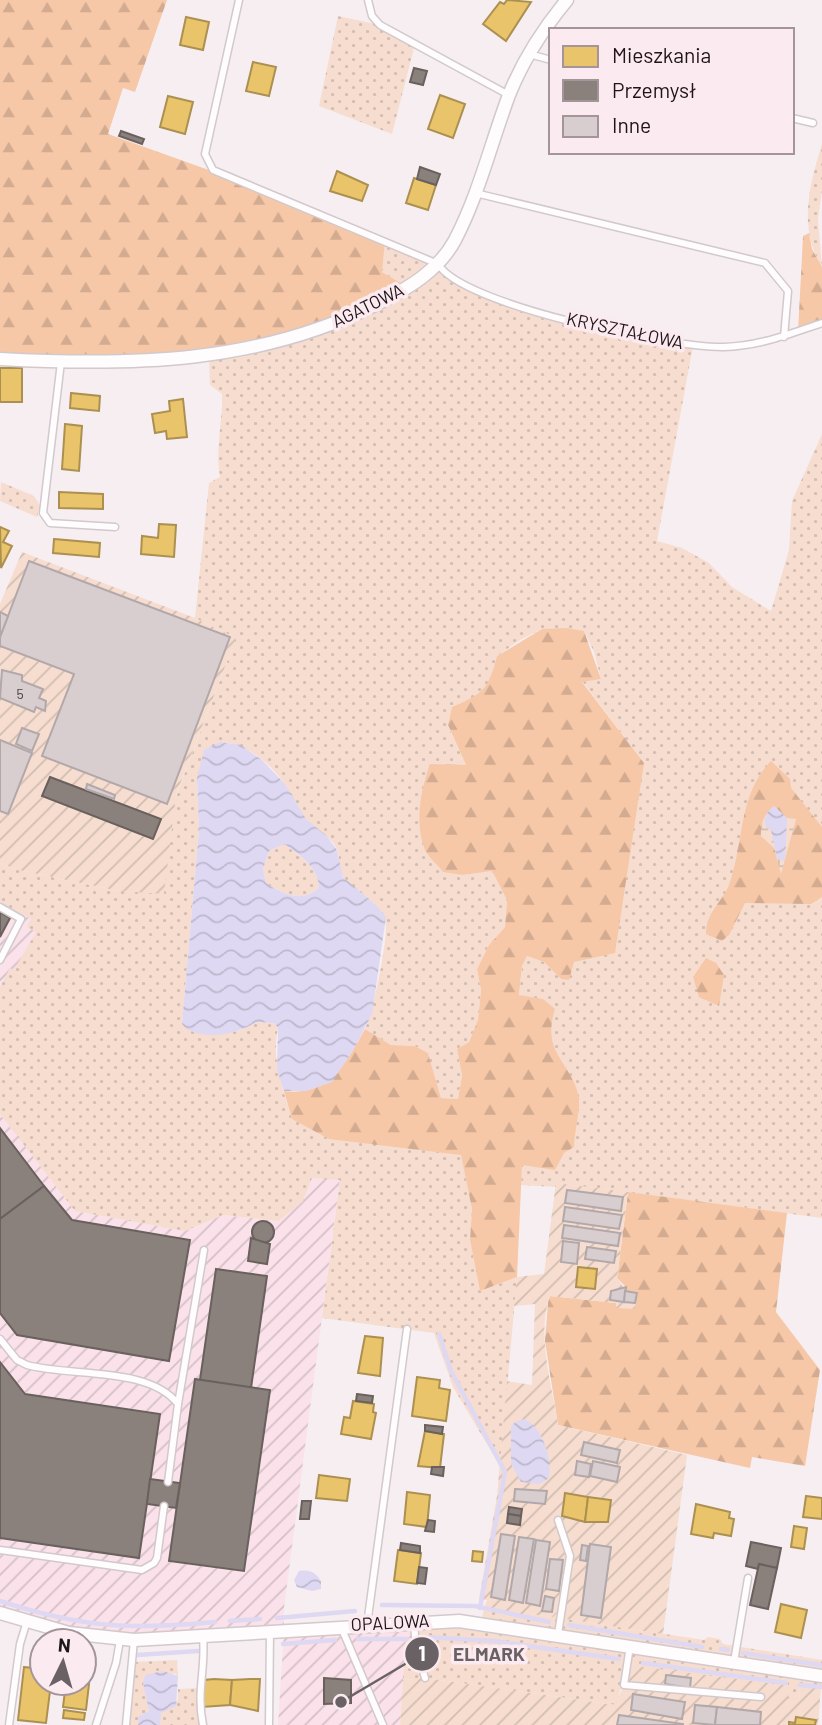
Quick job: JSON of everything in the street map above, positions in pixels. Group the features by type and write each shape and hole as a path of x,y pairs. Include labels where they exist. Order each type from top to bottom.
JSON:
{"street":[{"name":"AGATOWA","path":"0,359 61,362 168,361 218,355 291,338 359,313 407,288 438,264 456,238 475,193 509,95 529,54 567,0"},
{"name":"OPALOWA","path":"0,1613 69,1633 120,1640 414,1621 459,1621 822,1676"}],"lane":[{"name":"KRYSZTAŁOWA","path":"239,0 205,154 212,170 438,264 447,276 472,289 538,311 645,338 723,347 784,337 822,323"},
{"path":"368,0 372,16 380,25 509,95"},
{"path":"529,54 549,59"},
{"path":"794,118 813,123"},
{"path":"475,193 765,263 788,291 784,337"},
{"path":"61,362 43,513 50,523 115,527"},
{"path":"0,907 21,919 0,960"},
{"path":"168,1482 204,1250"},
{"path":"367,1625 407,1329"},
{"path":"0,1339 10,1352 27,1365 145,1381 169,1392 178,1404"},
{"path":"0,1550 142,1570 158,1558 164,1506"},
{"path":"558,1520 570,1556 558,1634"},
{"path":"734,1662 748,1578"},
{"path":"414,1621 416,1648 425,1678"},
{"path":"9,1725 20,1644 27,1622"},
{"path":"341,1626 383,1725"},
{"path":"269,1725 270,1631"},
{"path":"203,1636 205,1661 198,1699 203,1725"},
{"path":"96,1725 116,1663 120,1640"},
{"path":"126,1725 134,1640"},
{"path":"631,1646 624,1685 761,1697"}],"shaded area":[{"path":"0,902 31,919 36,932 14,971 10,969 0,987"},
{"path":"0,1114 75,1211 185,1231 223,1215 279,1221 303,1201 312,1178 340,1179 284,1608 284,1629 414,1621 415,1638 406,1639 400,1725 278,1725 284,1631 134,1640 98,1633 98,1627 69,1627 0,1613"}],"green space":[{"path":"0,0 167,0 135,92 123,88 108,134 220,174 385,243 382,272 407,287 359,313 218,355 0,359"},
{"path":"338,16 380,25 415,44 392,134 319,106"},
{"path":"822,144 822,189 818,220 822,267 810,237 808,207"},
{"path":"809,233 812,249 822,267 822,323 798,332 803,236"},
{"path":"385,243 438,264 447,277 493,297 610,330 693,346 657,541 682,548 709,563 732,587 771,611 789,550 792,501 822,434 822,1218 556,1183 557,1187 521,1185 522,1164 564,1153 574,1147 574,1124 580,1101 551,1044 543,999 519,996 522,966 527,956 544,962 561,979 574,962 644,763 582,681 601,679 594,652 584,631 542,629 520,640 497,656 490,683 479,695 452,707 448,726 466,765 463,875 492,871 507,900 505,927 489,945 477,969 481,990 478,1021 469,1042 457,1049 462,1075 458,1099 441,1098 428,1053 415,1046 391,1045 365,1029 379,978 386,925 376,905 350,885 343,876 337,849 331,840 306,820 284,783 271,768 248,750 220,742 197,778 199,830 182,1024 229,1032 247,1028 256,1022 274,1023 278,1028 276,1052 279,1074 292,1119 406,1146 461,1154 472,1209 470,1240 480,1291 517,1277 500,1466 453,1387 434,1333 322,1318 340,1180 312,1178 303,1201 279,1221 223,1215 185,1231 75,1211 0,1114 0,987 10,968 14,970 36,932 27,927 31,919 0,902 0,862 14,869 119,891 173,804 236,638 195,618 209,483 220,477 218,456 222,394 210,385 209,356 406,287 382,272"},
{"path":"1,482 34,496 40,506 37,517 0,501"},
{"path":"22,552 195,618 236,638 176,795 164,894 119,891 14,869 0,862 0,604"},
{"path":"567,628 584,631 601,679 582,682 644,763 615,953 574,962 569,980 561,979 544,962 527,956 522,966 519,995 543,999 555,1009 552,1024 554,1047 575,1084 579,1097 574,1147 564,1153 555,1170 522,1165 517,1277 480,1291 470,1240 472,1209 461,1155 329,1139 292,1119 284,1091 313,1089 324,1083 343,1065 365,1029 391,1045 415,1046 428,1053 441,1098 458,1099 462,1075 457,1049 469,1042 478,1020 481,990 477,969 489,945 505,927 507,900 492,871 463,875 443,872 427,853 419,818 424,784 430,764 466,765 448,725 452,707 483,689 491,676 497,656 542,629"},
{"path":"771,761 790,779 791,788 822,827 822,897 811,904 745,903 729,935 722,941 706,934 708,920 729,885 747,804 760,774"},
{"path":"774,806 787,818 796,819 781,874 774,848 761,836 763,820"},
{"path":"284,844 307,862 315,874 319,887 313,892 293,895 266,883 263,869 269,851"},
{"path":"706,958 716,963 724,975 719,1006 699,997 693,977"},
{"path":"556,1183 628,1192 617,1278 626,1291 637,1293 635,1309 616,1308 616,1303 550,1296 544,1327 545,1343 558,1425 687,1455 663,1634 566,1619 566,1614 557,1613 553,1617 484,1608 487,1600 479,1599 497,1496 507,1381 532,1385 535,1304 514,1306 517,1277 544,1274"},
{"path":"628,1192 787,1213 776,1312 820,1370 805,1466 752,1457 750,1468 558,1425 545,1341 548,1302 550,1296 617,1303 616,1307 626,1287 617,1278"},
{"path":"484,1608 553,1617 557,1613 566,1614 566,1619 704,1640 708,1637 720,1639 723,1644 822,1660 822,1687 800,1685 799,1702 784,1712 790,1690 628,1665 616,1705 425,1678 403,1680 406,1639 414,1637 414,1621 481,1623"},
{"path":"177,1660 178,1676 174,1673 148,1706 149,1711 140,1716 138,1725 126,1725 132,1662"},
{"path":"628,1665 791,1686 785,1710 790,1702 799,1702 800,1685 821,1687 818,1725 400,1725 403,1680 425,1678 615,1705 624,1685"},
{"path":"199,1688 203,1725 159,1725 161,1713 178,1700 178,1689"}],"water":[{"path":"220,742 241,745 262,760 285,784 306,819 327,836 337,850 343,877 386,917 372,1014 332,1082 306,1091 284,1091 277,1070 278,1028 274,1023 256,1022 240,1030 219,1035 198,1033 182,1024 199,830 197,778 204,750","holes":["284,844 307,862 315,873 319,887 313,892 300,896 286,894 266,883 263,869 269,851"]},
{"path":"774,806 787,818 785,861 777,859 771,830 765,824 766,815"},
{"path":"524,1419 531,1423 545,1444 549,1478 539,1484 521,1482 511,1464 511,1427 515,1422"},
{"path":"299,1571 315,1574 321,1581 321,1589 312,1591 297,1587 294,1580"},
{"path":"163,1671 178,1676 176,1706 161,1713 160,1725 138,1725 139,1716 149,1711 143,1683 145,1675"}],"building: Mieszkania":[{"path":"507,0 531,2 506,41 483,24 500,2 504,4"},
{"path":"186,17 209,22 203,50 180,45"},
{"path":"253,62 276,67 269,96 246,91"},
{"path":"440,95 465,104 453,138 428,129"},
{"path":"168,96 193,102 185,134 160,127"},
{"path":"337,171 368,185 362,201 330,191"},
{"path":"414,178 436,185 428,210 406,203"},
{"path":"0,368 22,368 22,402 0,402"},
{"path":"71,393 100,396 99,411 70,408"},
{"path":"183,399 187,437 167,439 166,431 155,433 152,414 170,411 169,401"},
{"path":"65,424 82,426 79,471 62,469"},
{"path":"59,492 103,494 103,509 59,508"},
{"path":"159,524 176,525 174,557 141,554 142,536 158,538"},
{"path":"0,527 9,531 3,542 12,546 1,568"},
{"path":"54,539 100,543 99,557 53,553"},
{"path":"578,1267 597,1269 595,1289 576,1287"},
{"path":"365,1336 383,1338 380,1376 358,1373"},
{"path":"417,1377 440,1380 439,1388 450,1390 446,1421 412,1416"},
{"path":"353,1401 374,1404 373,1412 376,1413 371,1439 341,1434 344,1417 350,1418"},
{"path":"425,1431 444,1434 440,1468 418,1466"},
{"path":"319,1475 350,1479 347,1501 316,1498"},
{"path":"407,1492 430,1495 427,1527 404,1524"},
{"path":"565,1493 588,1497 585,1522 562,1516"},
{"path":"806,1496 822,1498 822,1519 803,1517"},
{"path":"588,1497 611,1500 608,1522 585,1522"},
{"path":"696,1504 730,1512 729,1518 734,1519 731,1536 714,1533 713,1538 691,1534"},
{"path":"794,1526 807,1528 804,1549 791,1547"},
{"path":"398,1550 421,1553 417,1584 394,1581"},
{"path":"473,1551 483,1552 482,1562 472,1561"},
{"path":"781,1604 807,1610 801,1638 775,1632"},
{"path":"24,1667 28,1667 28,1697 49,1697 46,1723 18,1720"},
{"path":"260,1679 258,1711 230,1705 232,1680"},
{"path":"204,1680 232,1680 230,1705 202,1707"},
{"path":"64,1697 88,1697 86,1710 63,1707"},
{"path":"64,1710 85,1713 84,1720 63,1718"},
{"path":"796,1717 816,1720 815,1725 789,1725 789,1722 795,1723"}],"building: Przemysł":[{"path":"414,68 427,71 423,85 410,82"},
{"path":"121,131 144,139 142,144 119,136"},
{"path":"420,167 440,174 436,185 417,179"},
{"path":"50,777 161,819 153,839 42,796"},
{"path":"0,912 10,918 0,937"},
{"path":"0,1128 44,1186 0,1219"},
{"path":"44,1186 72,1220 190,1240 169,1361 17,1335 0,1313 0,1219"},
{"path":"263,1221 271,1224 274,1232 271,1240 263,1243 255,1240 252,1232 255,1224"},
{"path":"251,1238 270,1244 267,1264 248,1261"},
{"path":"216,1269 267,1276 251,1388 200,1380"},
{"path":"0,1362 25,1394 160,1414 139,1558 0,1538"},
{"path":"195,1379 270,1390 244,1571 169,1561"},
{"path":"357,1394 373,1396 372,1403 356,1401"},
{"path":"425,1425 443,1427 442,1434 425,1431"},
{"path":"432,1467 444,1467 443,1476 431,1474"},
{"path":"150,1479 180,1483 176,1508 147,1504"},
{"path":"302,1501 311,1501 309,1519 300,1519"},
{"path":"509,1507 522,1509 521,1516 508,1514"},
{"path":"508,1514 521,1516 520,1525 507,1523"},
{"path":"428,1520 435,1521 434,1532 425,1531"},
{"path":"751,1542 781,1548 777,1568 759,1564 758,1569 746,1566"},
{"path":"401,1543 420,1546 420,1553 400,1550"},
{"path":"759,1564 777,1568 768,1609 750,1605"},
{"path":"419,1567 427,1568 425,1584 417,1583"},
{"path":"324,1678 351,1680 351,1703 324,1704"}],"building: Inne":[{"path":"29,561 230,637 167,804 42,756 74,674 0,646 0,637"},
{"path":"0,612 8,616 0,637"},
{"path":"2,670 22,675 22,681 43,689 39,698 46,701 45,711 36,707 34,712 0,698"},
{"path":"22,728 39,734 32,751 16,744"},
{"path":"0,740 32,753 8,814 0,811"},
{"path":"87,784 115,795 114,799 86,789"},
{"path":"567,1190 623,1197 621,1211 565,1203"},
{"path":"565,1207 622,1215 619,1229 563,1221"},
{"path":"564,1225 620,1233 618,1246 562,1238"},
{"path":"563,1241 579,1243 577,1264 561,1262"},
{"path":"587,1247 616,1251 614,1263 585,1259"},
{"path":"626,1287 624,1302 610,1300 611,1291"},
{"path":"625,1291 637,1293 635,1303 624,1302"},
{"path":"584,1442 620,1450 617,1463 581,1455"},
{"path":"577,1461 591,1464 589,1477 575,1475"},
{"path":"593,1461 620,1467 617,1482 590,1476"},
{"path":"515,1489 547,1491 545,1504 514,1501"},
{"path":"501,1534 515,1536 505,1600 491,1597"},
{"path":"519,1537 534,1539 523,1603 509,1600"},
{"path":"536,1540 550,1542 540,1606 526,1603"},
{"path":"590,1544 611,1547 601,1618 581,1615"},
{"path":"582,1545 588,1546 586,1561 580,1560"},
{"path":"550,1559 563,1560 559,1591 546,1589"},
{"path":"545,1596 554,1598 552,1612 542,1611"},
{"path":"666,1675 691,1678 690,1688 665,1684"},
{"path":"633,1694 685,1702 682,1719 631,1710"},
{"path":"695,1705 717,1707 715,1725 693,1723"},
{"path":"717,1707 761,1712 760,1725 715,1725"},
{"path":"619,1715 683,1724 683,1725 617,1725"}],"waterway":[{"path":"439,1334 451,1371 505,1472 480,1608"},
{"path":"0,1601 56,1617 106,1625 157,1626 215,1622"},
{"path":"382,1605 475,1606 549,1622"},
{"path":"277,1618 355,1611"},
{"path":"230,1621 260,1619"},
{"path":"569,1625 702,1647"},
{"path":"425,1637 494,1641 619,1659"},
{"path":"358,1639 406,1639"},
{"path":"283,1644 335,1640"},
{"path":"721,1649 728,1650"},
{"path":"137,1655 198,1651"},
{"path":"743,1653 821,1665"},
{"path":"643,1663 786,1683"},
{"path":"800,1685 822,1687"}],"place":[{"name":"ELMARK","path":"341,1702"}]}
